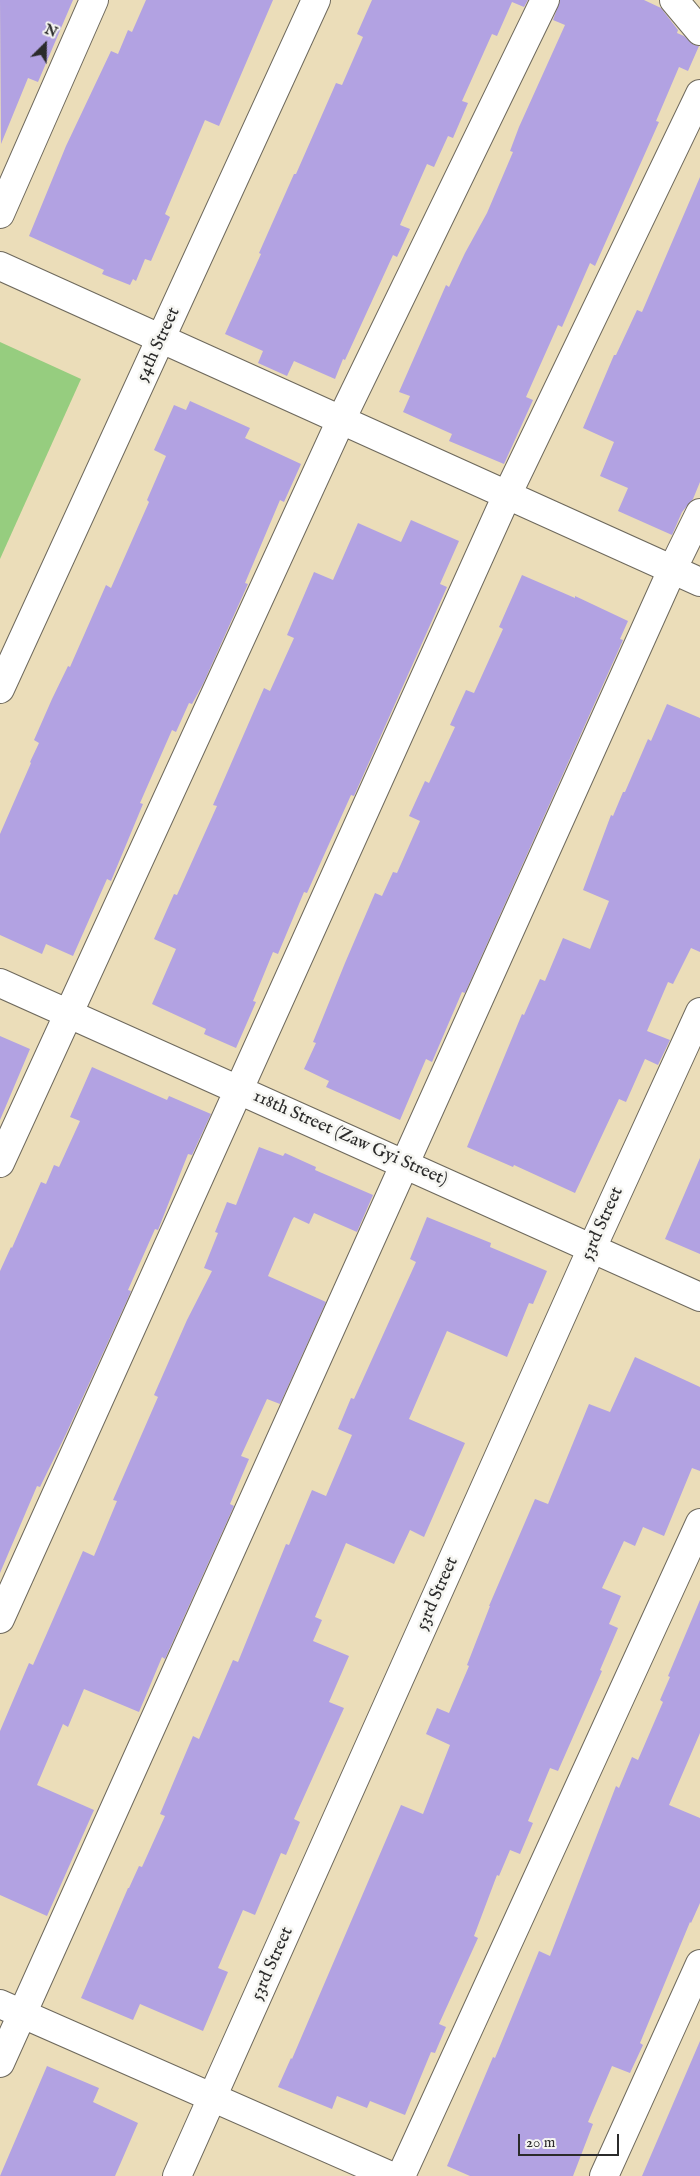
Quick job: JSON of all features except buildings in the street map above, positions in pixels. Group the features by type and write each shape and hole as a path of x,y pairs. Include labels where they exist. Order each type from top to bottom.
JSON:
{"street":[{"path":"0,214 94,0"},
{"name":"54th Street","path":"0,690 316,0"},
{"path":"0,1164 342,420 545,0"},
{"path":"674,0 700,31"},
{"path":"0,1619 507,495 700,94"},
{"path":"0,266 700,582"},
{"path":"0,2063 11,2009 405,1164 672,570 700,513"},
{"name":"118th Street (Zaw Gyi Street)","path":"0,983 700,1297"},
{"name":"53rd Street","path":"177,2176 592,1248 700,1012"},
{"path":"401,2176 700,1523"},
{"path":"604,2176 700,1964"},
{"path":"11,2009 390,2176"}],"green space":[{"path":"0,342 81,379 0,559"}]}
